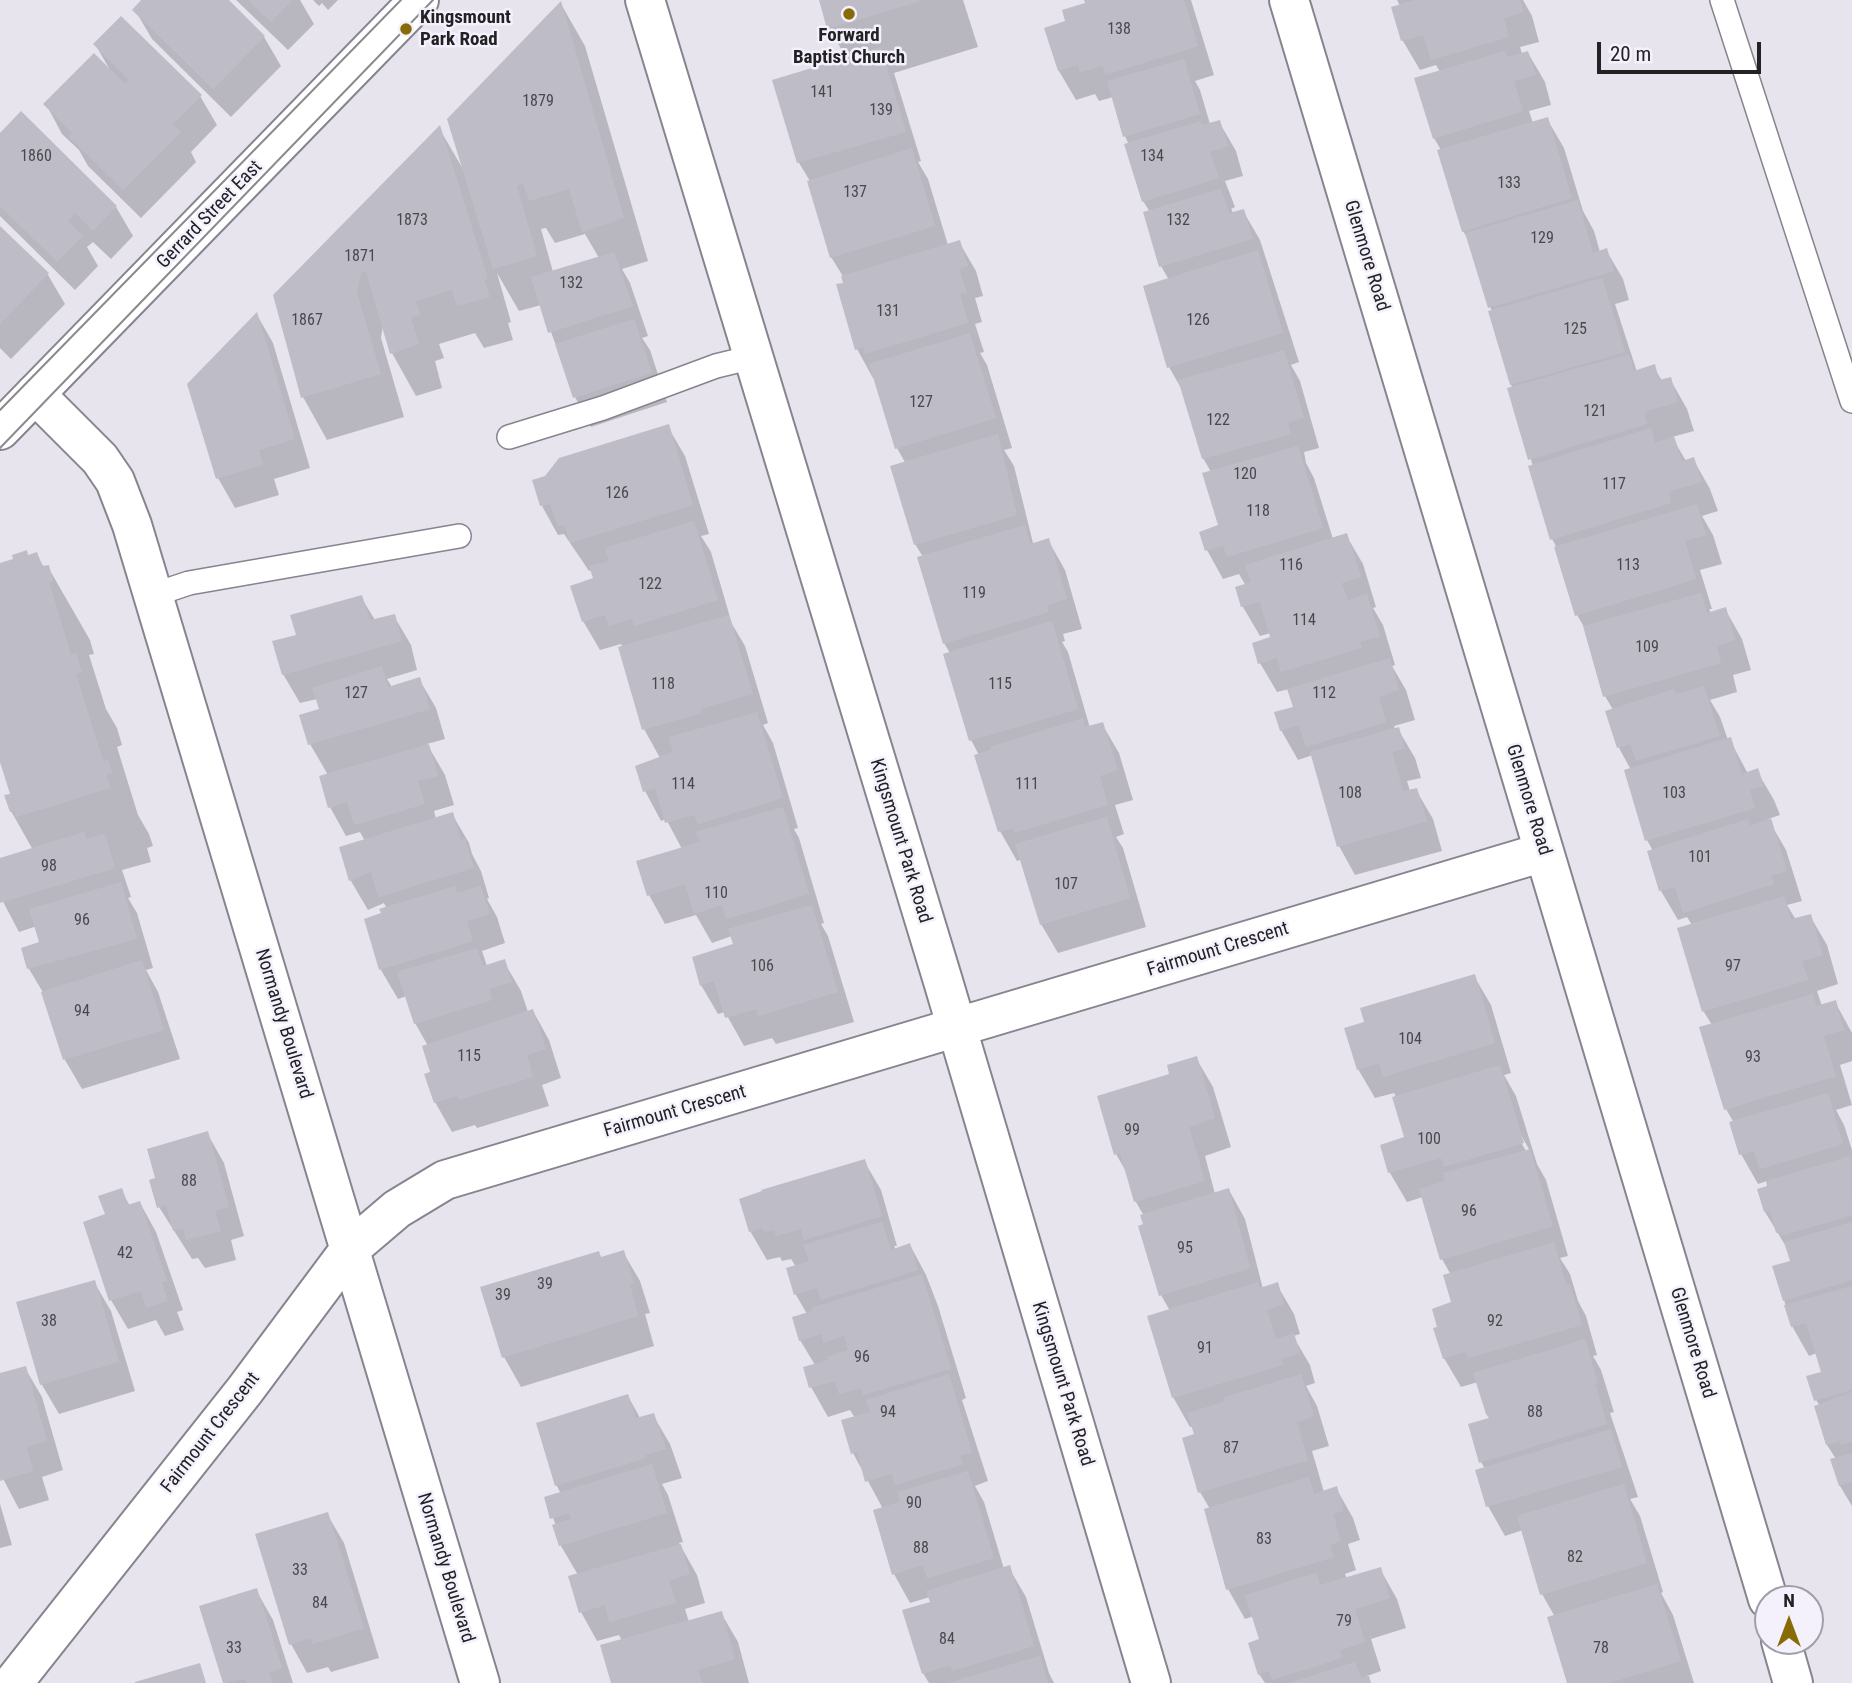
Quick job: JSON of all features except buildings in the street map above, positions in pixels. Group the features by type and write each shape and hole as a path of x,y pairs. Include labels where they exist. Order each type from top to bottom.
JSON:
{"street":[{"name":"Gerrard Street East","path":"0,430 419,0"},
{"name":"Kingsmount Park Road","path":"645,0 957,1029 1151,1683"},
{"name":"Glenmore Road","path":"1289,0 1764,1585"},
{"name":"Normandy Boulevard","path":"35,394 100,459 115,481 132,524 480,1683"},
{"name":"Fairmount Crescent","path":"13,1683 245,1390 350,1249 397,1209 446,1180 1544,852"},
{"path":"1785,1655 1793,1683"}],"lane":[{"path":"1722,0 1852,401"},
{"path":"509,437 603,408 716,366 753,357"},
{"path":"153,595 189,583 459,536"}],"tram line":[{"path":"0,410 401,0"},
{"path":"0,448 433,0"}],"place":[{"name":"Forward Baptist Church","path":"849,14"},
{"name":"Kingsmount Park Road","path":"406,29"}]}
